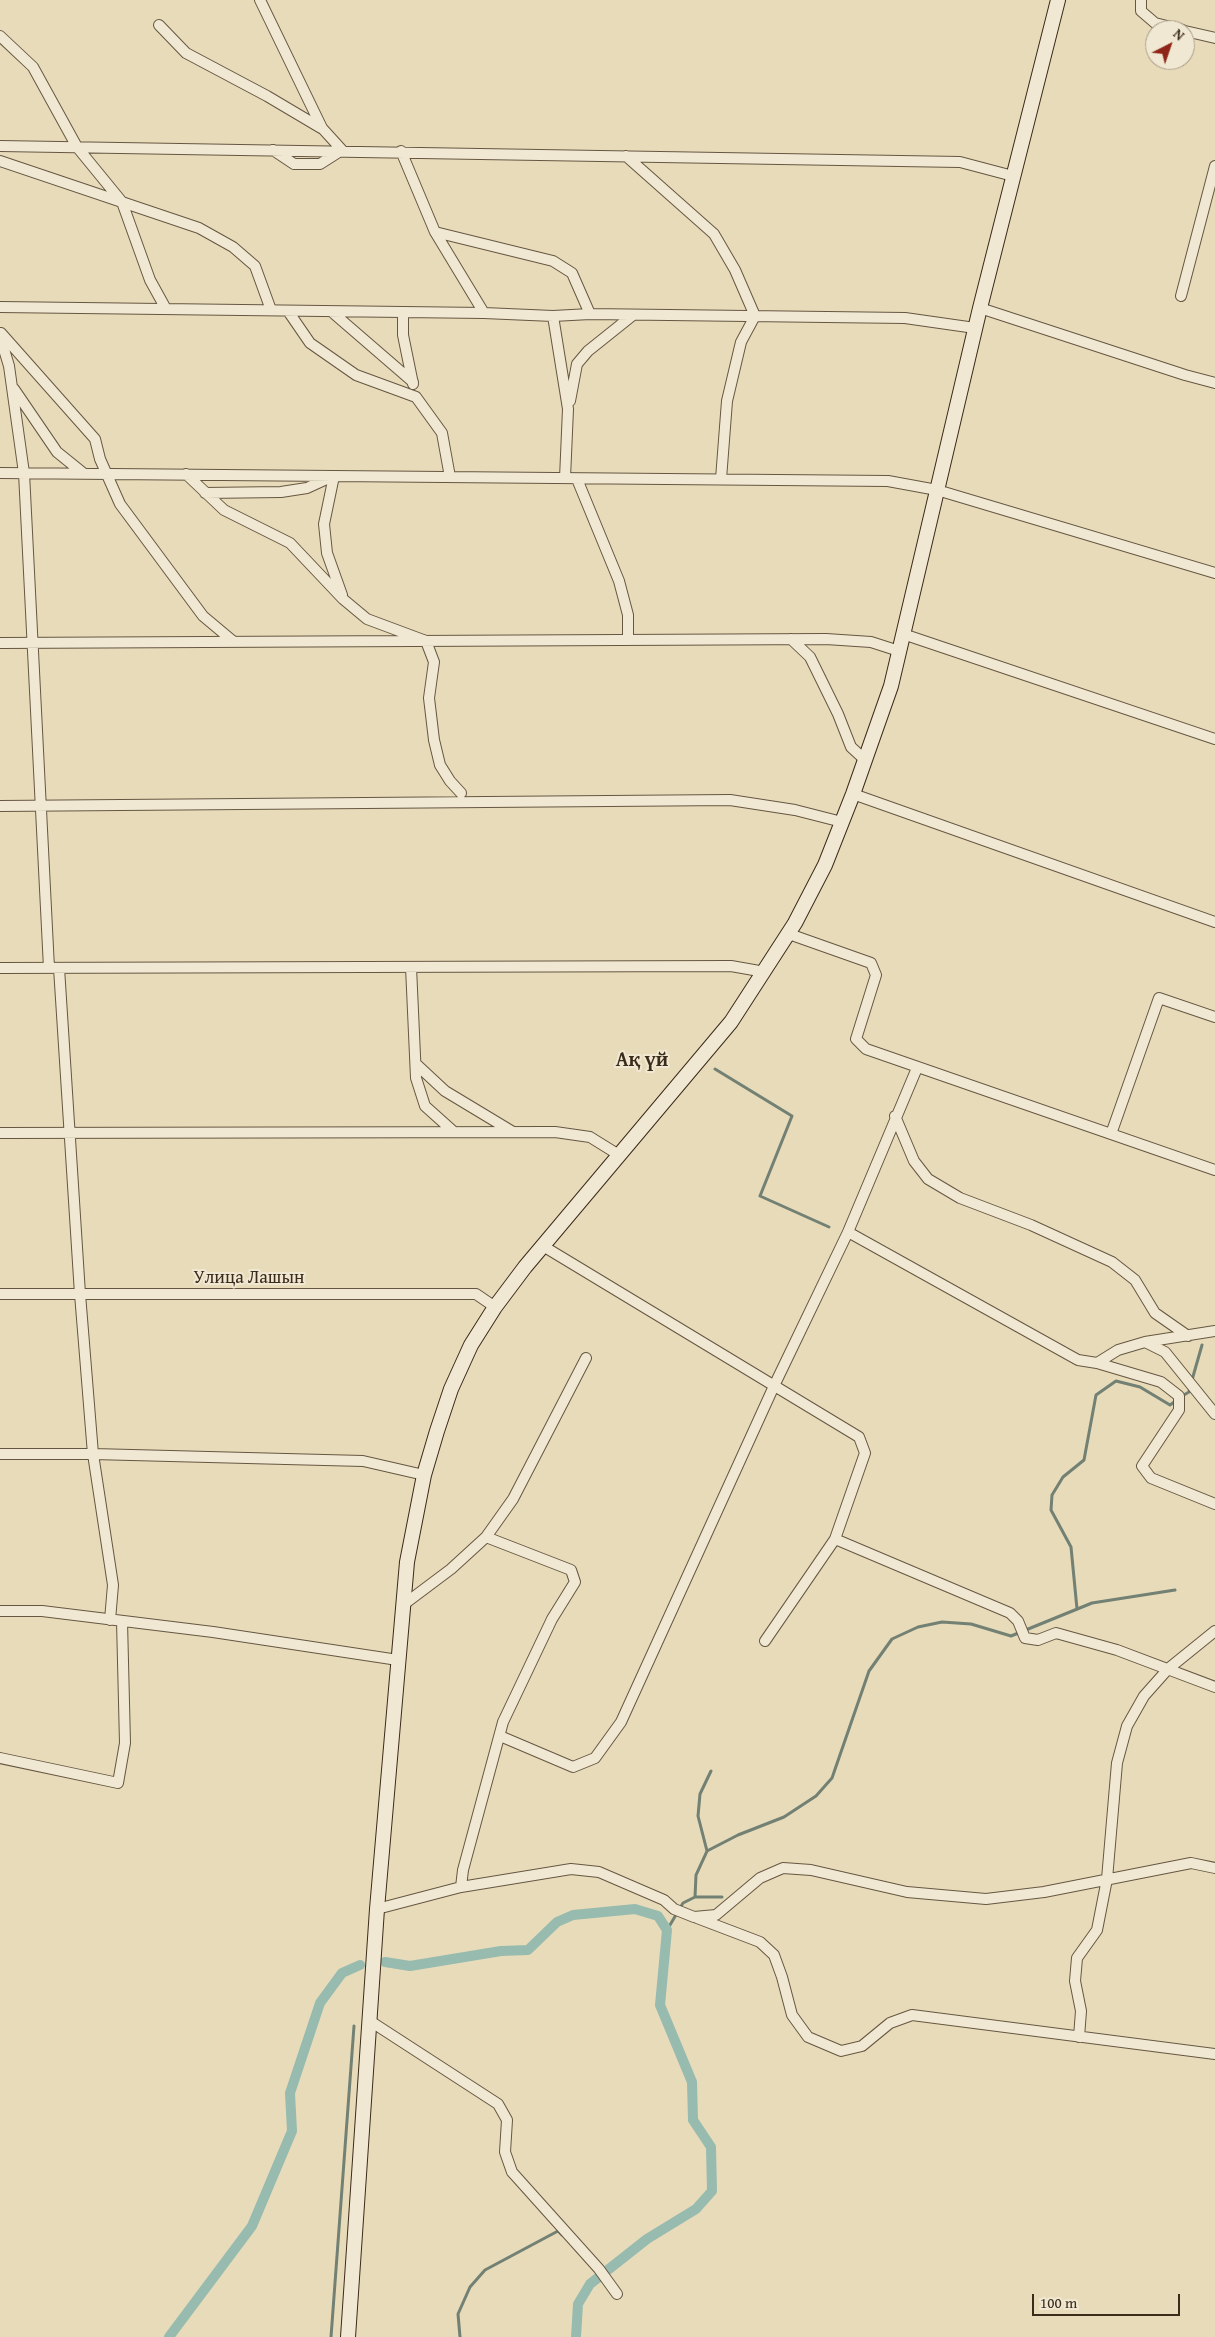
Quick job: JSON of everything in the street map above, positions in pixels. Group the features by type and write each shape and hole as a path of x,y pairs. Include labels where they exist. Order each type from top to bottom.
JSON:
{"main road":[{"path":"348,2337 377,1909 398,1660 407,1562 424,1476 451,1389 471,1345 495,1307 543,1246 731,1022 789,934 825,865 853,794 891,686 975,328 1058,0"}],"street":[{"path":"260,0 322,128 342,150"},
{"path":"1141,0 1141,11 1152,20"},
{"path":"159,25 186,53 322,128"},
{"path":"1195,33 1215,38"},
{"path":"0,36 32,67 77,147 122,202 150,280 166,309"},
{"path":"0,146 342,150 960,162 1013,176"},
{"path":"402,152 435,232 484,313"},
{"path":"626,156 714,234 735,270 755,316"},
{"path":"0,161 199,228 233,247 254,266 270,310"},
{"path":"1180,296 1215,166"},
{"path":"435,232 553,261 572,273 590,314"},
{"path":"0,307 484,313 553,316 590,314 905,318 975,328"},
{"path":"980,308 1215,383"},
{"path":"288,311 310,343 356,375 416,397"},
{"path":"332,312 413,382"},
{"path":"403,312 403,336 416,397 442,433 450,477"},
{"path":"565,478 568,409 577,364 588,351 633,315"},
{"path":"553,316 568,409"},
{"path":"721,479 727,402 741,342 755,316"},
{"path":"0,332 95,439 100,459 120,504 203,616 234,642"},
{"path":"0,336 9,366 24,473 41,806 69,1133 93,1454 113,1585 110,1620"},
{"path":"12,386 57,452 83,474"},
{"path":"0,473 565,478 577,480 888,481 937,490 1215,573"},
{"path":"186,474 224,510 290,543 343,599 367,619 426,641 434,662 429,698 436,748 440,765 450,781 461,793"},
{"path":"205,493 281,492 307,488 334,476"},
{"path":"334,476 324,524 327,554 343,599"},
{"path":"577,480 619,581 628,615 628,640"},
{"path":"367,619 378,641"},
{"path":"903,634 1215,739"},
{"path":"0,642 791,639 871,642 899,651"},
{"path":"791,639 810,657 838,714 851,748 864,759"},
{"path":"853,794 1215,922"},
{"path":"0,806 730,800 795,810 842,822"},
{"path":"789,934 871,963 876,974 856,1039 866,1049 1215,1170"},
{"path":"0,968 731,966 765,972"},
{"path":"411,967 416,1078 425,1106 454,1132"},
{"path":"1111,1134 1159,998 1215,1016"},
{"path":"416,1064 445,1091 513,1132"},
{"path":"500,1736 573,1767 595,1758 622,1722 774,1386 848,1232 895,1116 917,1068"},
{"path":"895,1116 914,1161 928,1180 960,1198 1030,1225 1112,1262 1135,1280 1155,1313 1188,1336"},
{"path":"0,1133 556,1132 590,1136 619,1155"},
{"path":"848,1232 1078,1360 1097,1363 1161,1382 1179,1396 1179,1410 1142,1466 1151,1478 1215,1504"},
{"path":"543,1246 859,1437 865,1454 835,1539 765,1641"},
{"name":"Улица Лашын","path":"0,1294 476,1294 495,1307"},
{"path":"1097,1363 1118,1350 1145,1342 1215,1331"},
{"path":"1145,1342 1165,1352 1215,1414"},
{"path":"403,1605 451,1569 486,1537 513,1498 586,1358"},
{"path":"0,1454 93,1454 363,1461 424,1476"},
{"path":"461,1886 503,1722 552,1619 575,1582 572,1570 486,1537"},
{"path":"835,1539 1010,1613 1018,1621 1025,1638 1038,1640 1056,1633 1117,1650 1215,1687"},
{"path":"0,1611 42,1611 398,1660"},
{"path":"0,1758 118,1783 125,1743 122,1621"},
{"path":"1079,2037 1081,2011 1075,1981 1077,1958 1097,1930 1107,1879 1117,1763 1127,1726 1144,1696 1168,1669 1215,1631"},
{"path":"694,1917 716,1915 760,1878 783,1868 811,1870 907,1892 986,1899 1044,1892 1191,1863 1215,1868"},
{"path":"377,1909 461,1886 571,1869 599,1872 664,1900 674,1909 760,1942 774,1955 792,2016 808,2037 842,2051 862,2046 890,2024 912,2015 1215,2054"},
{"path":"370,2021 498,2104 507,2120 505,2152 512,2172 600,2269 617,2294"}],"waterway":[{"path":"715,1069 792,1116 760,1196 829,1227"},
{"path":"1192,1380 1202,1345"},
{"path":"1077,1609 1071,1547 1051,1510 1052,1495 1063,1477 1084,1460 1096,1395 1116,1381 1140,1387 1170,1405 1177,1400"},
{"path":"1182,1396 1189,1392 1190,1386"},
{"path":"695,1897 696,1875 707,1851 738,1835 784,1817 816,1796 832,1778 869,1671 892,1639 918,1627 942,1622 971,1624 1011,1636 1092,1603 1175,1590"},
{"path":"707,1851 698,1816 700,1794 711,1771"},
{"path":"667,1930 683,1903 695,1897 722,1897"},
{"path":"385,1962 410,1966 501,1951 528,1950 557,1922 573,1915 635,1909 658,1916 667,1930 660,2005 692,2082 693,2120 711,2147 712,2191 696,2209 647,2239 590,2284 578,2304 576,2337"},
{"path":"169,2337 252,2226 292,2131 290,2093 320,2003 342,1973 360,1965"},
{"path":"331,2337 354,2026"},
{"path":"460,2337 458,2314 470,2287 485,2270 558,2231 562,2235"}],"district":[{"name":"Ақ үй","path":"642,1061"}]}
